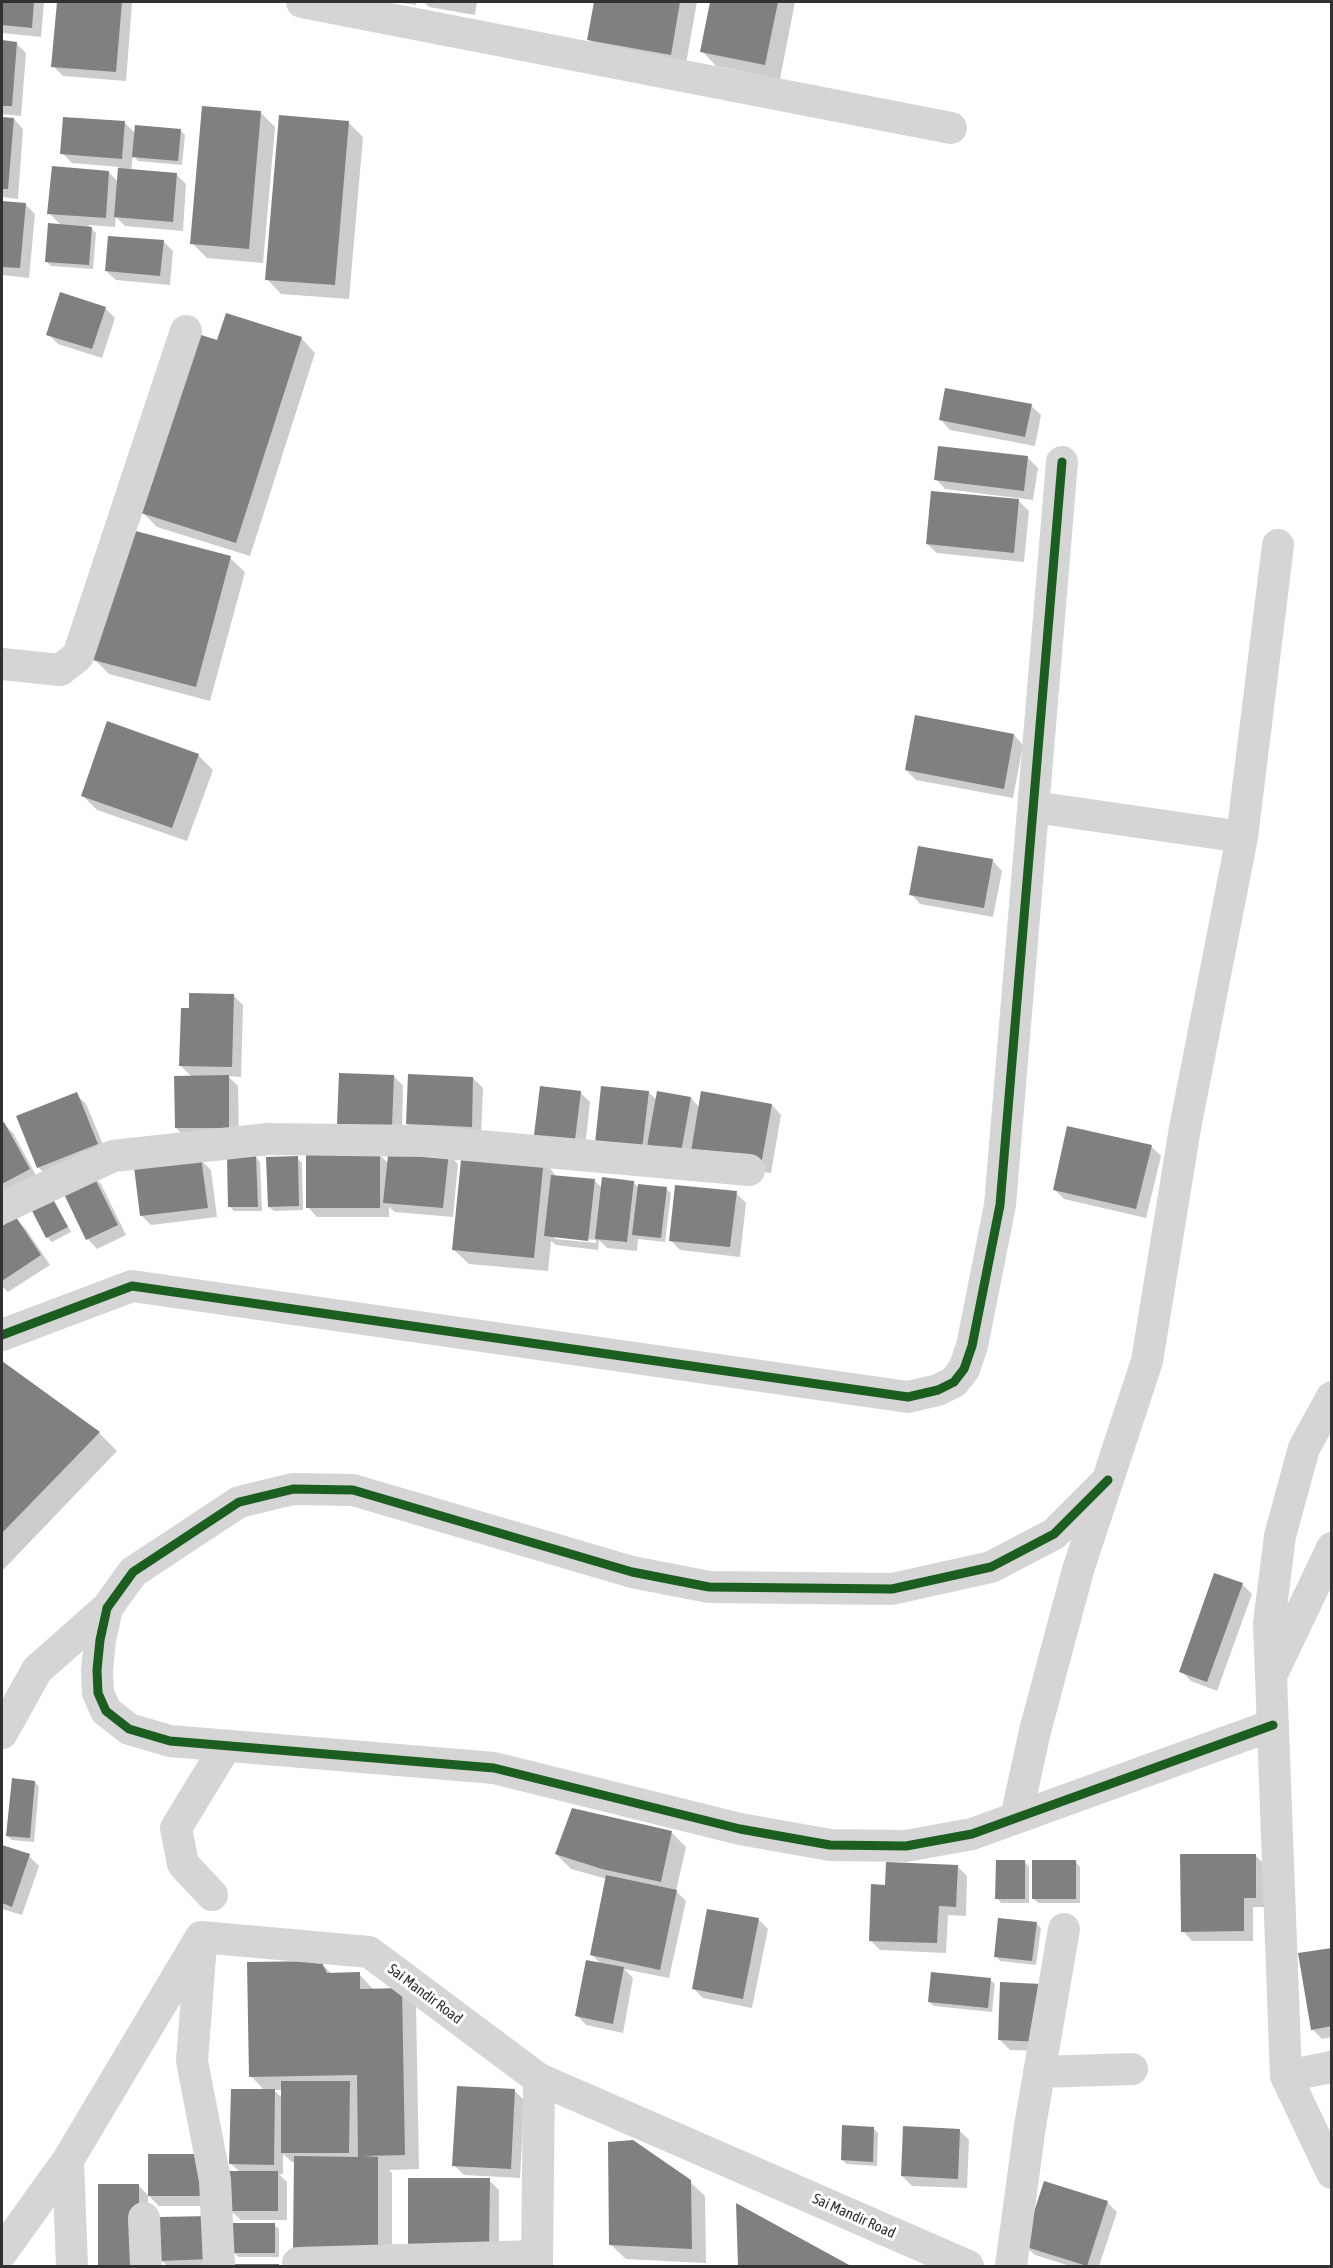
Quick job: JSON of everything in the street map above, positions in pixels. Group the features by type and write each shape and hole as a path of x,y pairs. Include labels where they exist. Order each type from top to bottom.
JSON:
{"street":[{"path":"302,2 951,128"},
{"path":"2,664 60,670 78,656 186,331"},
{"path":"2,1335 132,1286 908,1397 938,1390 954,1382 964,1369 972,1346 1000,1205 1062,462"},
{"path":"1016,1818 1035,1731 1078,1570 1147,1361 1185,1128 1242,837 1278,546"},
{"path":"1034,807 1242,837"},
{"path":"2,1208 113,1156 268,1139 423,1141 749,1170"},
{"path":"1332,1397 1304,1448 1280,1536 1269,1623 1286,2076 1332,2173"},
{"path":"2,1733 37,1670 107,1608 133,1572 239,1502 293,1489 353,1490 632,1572 709,1587 892,1589 991,1567 1054,1534 1108,1480"},
{"path":"1271,1676 1332,1548"},
{"path":"107,1608 100,1640 97,1670 98,1693 106,1711 129,1729 170,1741 494,1768 740,1829 830,1845 906,1846 972,1834 1273,1725"},
{"path":"212,1895 183,1864 176,1828 226,1746"},
{"path":"1011,2266 1030,2126 1064,1929"},
{"path":"2,2252 68,2160 201,1937"},
{"path":"201,1937 192,2061 215,2180 219,2266"},
{"name":"Sai Mandir Road","path":"201,1937 369,1952 539,2079 920,2256 968,2266"},
{"path":"1286,2076 1332,2067"},
{"path":"1039,2072 1132,2069"},
{"path":"298,2263 537,2261 539,2079"},
{"path":"68,2160 72,2266"},
{"path":"144,2218 146,2266"}],"building":[{"path":"2,2 34,2 32,28 2,25"},
{"path":"57,2 122,2 116,72 51,67"},
{"path":"594,2 680,2 671,55 587,40"},
{"path":"710,2 778,2 765,65 700,52"},
{"path":"2,40 17,42 12,106 2,106"},
{"path":"202,106 261,111 249,249 190,244"},
{"path":"279,115 349,121 335,285 265,280"},
{"path":"2,117 14,118 8,189 2,189"},
{"path":"63,117 125,121 122,159 60,154"},
{"path":"135,125 181,129 178,161 132,157"},
{"path":"52,166 109,171 106,218 47,214"},
{"path":"118,168 177,173 173,222 114,217"},
{"path":"2,201 26,203 20,268 2,267"},
{"path":"48,223 92,227 89,265 45,262"},
{"path":"108,236 164,240 160,276 105,271"},
{"path":"60,292 106,307 92,349 46,335"},
{"path":"226,313 302,337 236,543 141,513 198,334 217,340"},
{"path":"945,388 1032,404 1025,437 939,420"},
{"path":"938,446 1028,456 1024,491 934,480"},
{"path":"931,491 1019,499 1014,553 926,544"},
{"path":"128,529 231,556 196,687 93,660"},
{"path":"915,715 1014,734 1004,789 905,770"},
{"path":"107,721 199,754 172,828 81,796"},
{"path":"918,846 993,859 984,908 909,895"},
{"path":"189,993 234,994 232,1067 179,1066 181,1008 189,1008"},
{"path":"339,1073 394,1075 392,1126 337,1124"},
{"path":"408,1074 473,1077 472,1127 406,1124"},
{"path":"229,1075 229,1128 175,1128 174,1076"},
{"path":"540,1086 581,1091 574,1148 533,1143"},
{"path":"601,1086 649,1091 641,1158 594,1153"},
{"path":"657,1091 691,1097 680,1158 646,1152"},
{"path":"701,1091 772,1104 761,1165 691,1152"},
{"path":"77,1092 98,1144 37,1168 16,1116"},
{"path":"4,1122 30,1169 2,1184 2,1123"},
{"path":"1067,1126 1152,1145 1136,1209 1053,1190"},
{"path":"389,1146 449,1152 443,1208 383,1203"},
{"path":"462,1150 544,1158 534,1258 452,1250"},
{"path":"306,1153 380,1153 380,1208 306,1208"},
{"path":"227,1156 256,1156 258,1207 228,1207"},
{"path":"298,1156 299,1206 268,1207 266,1157"},
{"path":"201,1158 208,1208 140,1216 134,1167"},
{"path":"92,1173 118,1225 86,1240 61,1188"},
{"path":"551,1175 595,1179 588,1241 544,1236"},
{"path":"602,1177 634,1181 627,1242 595,1239"},
{"path":"638,1184 667,1187 661,1238 632,1235"},
{"path":"675,1185 737,1191 730,1247 669,1241"},
{"path":"50,1194 68,1227 46,1238 29,1205"},
{"path":"16,1217 41,1255 2,1281 2,1226"},
{"path":"2,1361 100,1432 2,1533"},
{"path":"1214,1573 1243,1583 1207,1682 1179,1672"},
{"path":"12,1778 35,1781 30,1838 6,1836"},
{"path":"572,1808 672,1831 661,1882 602,1869 555,1854"},
{"path":"2,1845 30,1854 12,1907 2,1903"},
{"path":"1180,1854 1256,1854 1256,1898 1244,1898 1244,1931 1181,1932"},
{"path":"996,1860 1025,1860 1025,1899 995,1899"},
{"path":"1032,1860 1076,1860 1076,1899 1032,1899"},
{"path":"886,1862 958,1865 956,1907 939,1906 937,1943 869,1941 871,1884 885,1885"},
{"path":"606,1875 677,1890 660,1970 590,1955"},
{"path":"707,1909 759,1918 743,1999 692,1989"},
{"path":"998,1918 1037,1922 1032,1961 994,1957"},
{"path":"1332,1948 1332,2026 1311,2030 1298,1953"},
{"path":"586,1960 624,1967 613,2024 575,2016"},
{"path":"321,1961 327,1973 360,1972 360,1989 402,1988 405,2155 364,2156 378,2157 378,2252 293,2251 294,2156 358,2157 357,2075 249,2077 247,1962"},
{"path":"931,1972 991,1978 988,2008 928,2002"},
{"path":"1000,1982 1042,1984 1041,2042 998,2040"},
{"path":"281,2081 350,2081 349,2153 281,2153"},
{"path":"457,2086 515,2089 511,2169 452,2166"},
{"path":"231,2089 275,2089 274,2165 229,2164"},
{"path":"842,2125 874,2127 873,2162 841,2160"},
{"path":"903,2126 960,2129 958,2179 901,2176"},
{"path":"633,2140 691,2180 692,2249 609,2245 608,2142"},
{"path":"148,2154 203,2154 203,2196 148,2196"},
{"path":"229,2171 278,2171 278,2211 229,2211"},
{"path":"408,2178 490,2178 489,2247 408,2246"},
{"path":"1044,2181 1108,2201 1087,2266 1023,2246"},
{"path":"98,2184 139,2184 139,2266 98,2266"},
{"path":"736,2203 851,2266 738,2266"},
{"path":"210,2216 212,2259 159,2261 159,2217"},
{"path":"233,2223 275,2223 275,2253 233,2253"},
{"path":"233,2264 279,2264 279,2266 233,2266"}],"cycle path":[{"path":"2,1335 132,1286 908,1397 938,1390 954,1382 964,1369 972,1346 1000,1205 1062,462"},
{"path":"1108,1480 1054,1534 991,1567 892,1589 709,1587 632,1572 353,1490 293,1489 239,1502 133,1572 107,1608 100,1640 97,1670 98,1693 106,1711 129,1729 170,1741 494,1768 740,1829 830,1845 906,1846 972,1834 1273,1725"}]}
